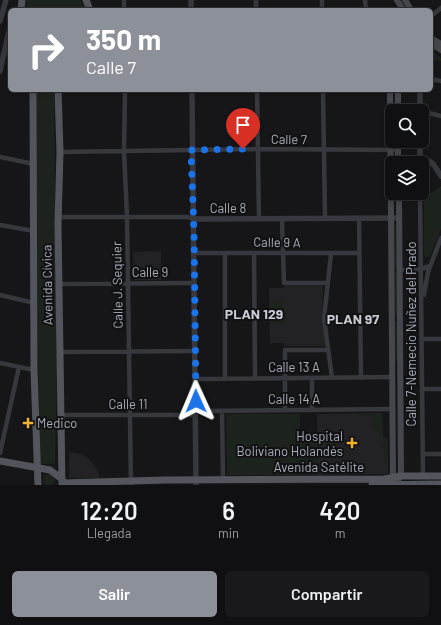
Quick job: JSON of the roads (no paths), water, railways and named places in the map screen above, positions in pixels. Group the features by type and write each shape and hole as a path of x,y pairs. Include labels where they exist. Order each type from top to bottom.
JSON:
{"main road":[{"name":"Avenida Cívica","path":"33,92 34,370 37,468 39,485"},
{"name":"Avenida Cívica","path":"58,92 60,152 58,217 62,482"},
{"path":"390,92 391,156"},
{"path":"398,92 398,104"},
{"path":"398,150 398,156"},
{"path":"391,200 392,378 395,481"},
{"path":"399,200 401,476"},
{"path":"392,318 400,318"},
{"path":"392,378 400,377"},
{"path":"393,409 400,409"},
{"path":"0,461 50,470 62,482"},
{"name":"Avenida Satélite","path":"395,481 401,476 441,476"},
{"path":"422,476 422,484"},
{"name":"Avenida Satélite","path":"62,482 379,483 395,481 422,484 441,484"},
{"name":"Avenida Satélite","path":"372,485 379,483"}],"street":[{"path":"0,21 2,5 6,0"},
{"path":"433,14 441,8"},
{"path":"0,72 8,36"},
{"name":"Calle J. Sequier","path":"125,92 124,151 127,217 131,483"},
{"path":"192,92 191,150 194,253 196,482"},
{"path":"257,92 260,219"},
{"path":"323,92 325,218"},
{"path":"420,92 421,104"},
{"path":"429,113 441,116"},
{"name":"Calle 7","path":"60,152 258,149 398,150"},
{"path":"0,157 34,164"},
{"path":"429,163 432,164 441,176"},
{"name":"Calle 7-Nemecio Nuñez del Prado","path":"420,200 422,476"},
{"name":"Calle 8","path":"58,217 188,217 193,219 399,218"},
{"path":"359,218 360,378"},
{"path":"282,219 284,282 327,283"},
{"path":"0,225 34,231"},
{"path":"421,315 425,285 430,266 441,238"},
{"name":"Calle 9 A","path":"194,253 359,253"},
{"path":"225,253 226,378"},
{"path":"254,253 255,378"},
{"path":"331,254 324,318 332,378"},
{"path":"400,270 421,269 430,266"},
{"name":"Calle 9","path":"59,284 194,283"},
{"path":"0,295 34,302"},
{"path":"422,339 441,339"},
{"path":"285,410 285,350 328,350"},
{"path":"61,352 195,351"},
{"path":"0,363 34,370"},
{"path":"0,453 18,367"},
{"path":"312,378 312,410"},
{"name":"Calle 13 A","path":"195,379 392,378"},
{"path":"422,389 441,389"},
{"name":"Calle 14 A","path":"196,413 222,411 393,409"},
{"path":"219,482 222,411"},
{"name":"Calle 11","path":"60,415 196,413"},
{"path":"422,454 441,454"}],"place":[{"name":"Medico","path":"28,423"},
{"name":"Hospital Boliviano Holandés","path":"352,443"}],"district":[{"name":"PLAN 129","path":"254,314"},
{"name":"PLAN 97","path":"353,319"}]}
